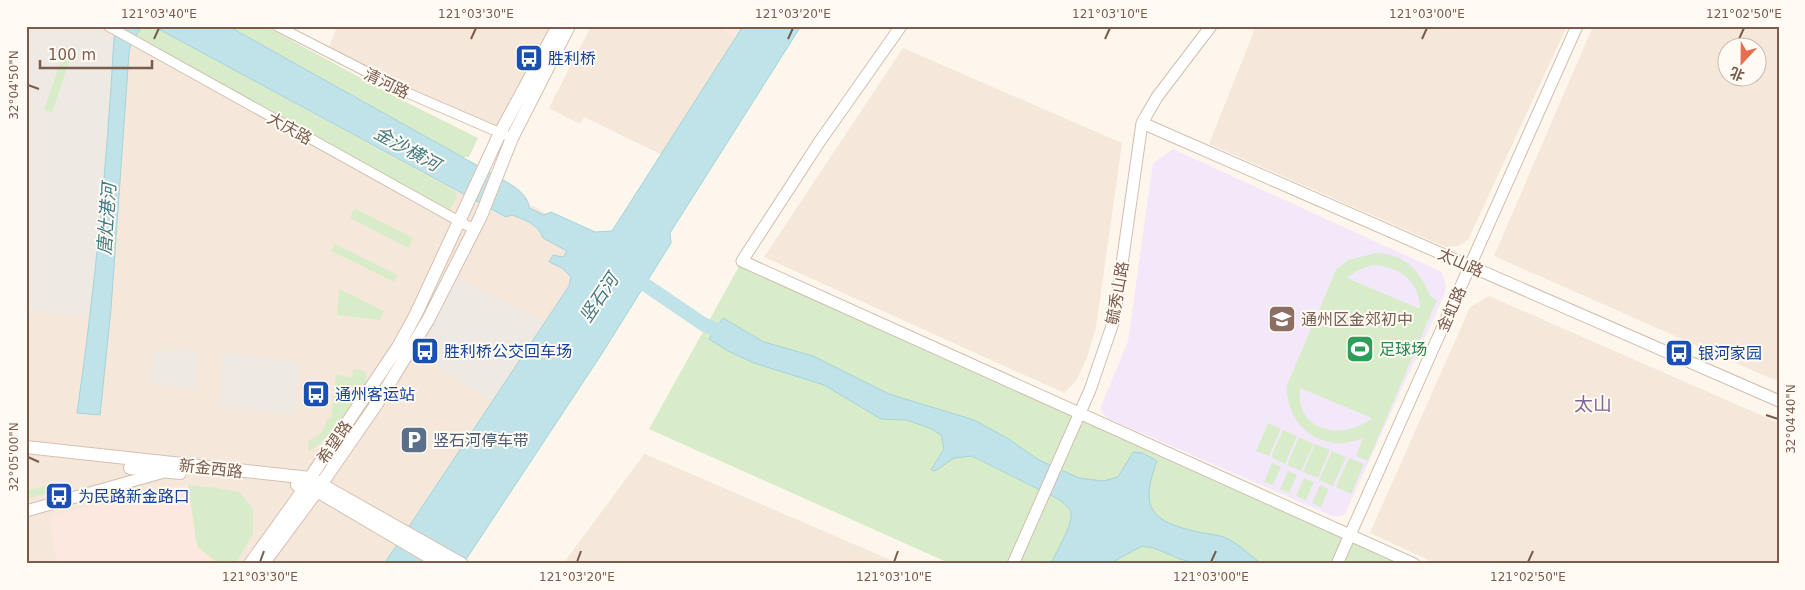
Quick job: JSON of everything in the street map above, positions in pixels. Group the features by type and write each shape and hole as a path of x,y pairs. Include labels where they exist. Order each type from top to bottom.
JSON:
{"main road":[{"path":"507,140 558,26"},
{"path":"507,140 569,26"},
{"name":"希望路","path":"263,564 314,485 398,347 460,222 492,150 507,140"},
{"name":"希望路","path":"250,564 314,485 408,353 428,320 481,216 507,140"},
{"name":"新金西路","path":"26,447 197,467 314,485 384,525"},
{"name":"新金西路","path":"26,455 164,472 314,485"},
{"path":"384,525 441,564"},
{"path":"384,525 462,564"}],"street":[{"name":"大庆路","path":"108,26 473,229"},
{"name":"清河路","path":"277,26 410,94 507,140"},
{"path":"901,26 820,141 742,261 1414,564"},
{"name":"毓秀山路","path":"1013,564 1080,414 1114,320 1142,123 1156,97 1211,26"},
{"name":"金虹路","path":"1337,564 1577,26"},
{"name":"太山路","path":"1142,123 1779,401"},
{"path":"26,510 164,472 197,467"}],"shaded area":[{"path":"26,26 203,26 619,253 414,564 26,564"},
{"path":"26,26 93,26 114,38 108,144 91,318 26,310"},
{"path":"337,26 551,26 496,126 403,88 329,48"},
{"path":"591,26 717,26 736,37 662,155 584,117 580,124 549,108"},
{"path":"717,26 743,26 736,37"},
{"path":"1256,26 1567,26 1468,240 1458,246 1445,247 1209,144"},
{"path":"1593,26 1779,26 1779,382 1494,256"},
{"path":"903,48 1122,143 1096,328 1086,360 1076,381 1064,393 764,257"},
{"name":"通州区金郊初中","path":"1173,149 1442,272 1446,286 1444,296 1345,514 1337,517 1330,515 1107,418 1100,409 1128,341 1153,163"},
{"path":"456,278 543,321 491,400 413,352"},
{"name":"银河家园","path":"1489,296 1779,423 1779,564 1437,564 1370,533 1470,307"},
{"path":"198,349 194,389 150,384 155,350"},
{"path":"223,353 300,362 295,415 219,405"},
{"path":"645,454 900,564 563,564"},
{"path":"188,485 197,546 219,564 58,564 49,518 153,489"}],"green space":[{"path":"118,26 153,26 455,191 457,198 449,211"},
{"path":"228,26 265,26 398,98 478,138 469,157 461,157"},
{"path":"66,46 74,48 52,112 44,110"},
{"path":"354,208 413,238 408,248 350,218"},
{"path":"335,244 398,275 394,282 331,251"},
{"path":"1376,253 1396,257 1411,266 1431,297 1437,300 1368,461 1356,456 1363,438 1334,443 1321,440 1310,434 1300,425 1288,400 1287,385 1336,270 1348,260","holes":["1372,265 1390,268 1406,276 1416,290 1420,309 1347,278 1358,270","1300,388 1372,418 1360,425 1347,429 1323,428 1313,423 1305,414 1300,403"]},
{"path":"742,261 1414,564 951,564 649,429"},
{"path":"339,289 384,311 380,320 337,315"},
{"path":"353,369 363,370 366,374 361,394 354,406 335,429 308,452 309,440 321,432 326,419 331,419 336,375 352,377"},
{"path":"1268,423 1281,429 1269,456 1256,451"},
{"path":"1283,430 1297,436 1285,464 1271,457"},
{"path":"1299,437 1314,444 1301,471 1287,465"},
{"path":"1315,444 1330,450 1318,478 1303,472"},
{"path":"1332,451 1346,457 1333,486 1319,480"},
{"path":"1349,458 1364,464 1351,494 1336,487"},
{"path":"1272,463 1281,467 1273,485 1264,482"},
{"path":"1288,471 1297,475 1289,493 1280,489"},
{"path":"1304,478 1314,482 1306,500 1296,496"},
{"path":"58,483 57,491 26,499 26,491"},
{"path":"188,485 239,492 253,508 253,534 235,564 219,564 197,546"},
{"path":"1320,485 1329,489 1321,507 1312,503"}],"water":[{"name":"唐灶港河","path":"119,26 142,26 131,43 129,53 111,309 100,415 77,413 100,226 114,38"},
{"path":"153,26 228,26 507,182 525,196 529,208 544,215 551,212 595,232 612,231 743,26 801,26 670,233 671,243 601,355 463,564 384,564 569,286 571,277 562,268 549,262 553,255 563,257 567,251 543,238 538,229 526,221 512,215 506,217"},
{"path":"723,318 764,342 813,356 889,394 974,420 1007,438 1039,460 1079,478 1103,481 1118,477 1133,452 1143,453 1157,461 1151,478 1149,492 1150,503 1154,512 1161,519 1185,529 1225,538 1237,544 1262,564 1198,564 1154,548 1142,546 1109,564 1051,564 1065,536 1071,515 1070,510 1061,501 972,456 954,458 935,471 931,470 944,449 941,435 932,429 907,420 881,419 824,385 754,363 728,351 709,339"}],"waterway":[{"path":"631,275 703,324 732,337"}],"place":[{"name":"胜利桥","path":"529,58"},
{"name":"通州区金郊初中","path":"1282,319"},
{"name":"足球场","path":"1360,349"},
{"name":"胜利桥公交回车场","path":"425,351"},
{"name":"银河家园","path":"1679,353"},
{"name":"通州客运站","path":"316,394"},
{"name":"竖石河停车带","path":"414,440"},
{"name":"为民路新金路口","path":"59,496"}],"district":[{"name":"太山","path":"1593,404"}],"water label":[{"name":"金沙横河","path":"407,149"},
{"name":"竖石河","path":"599,298"}]}
